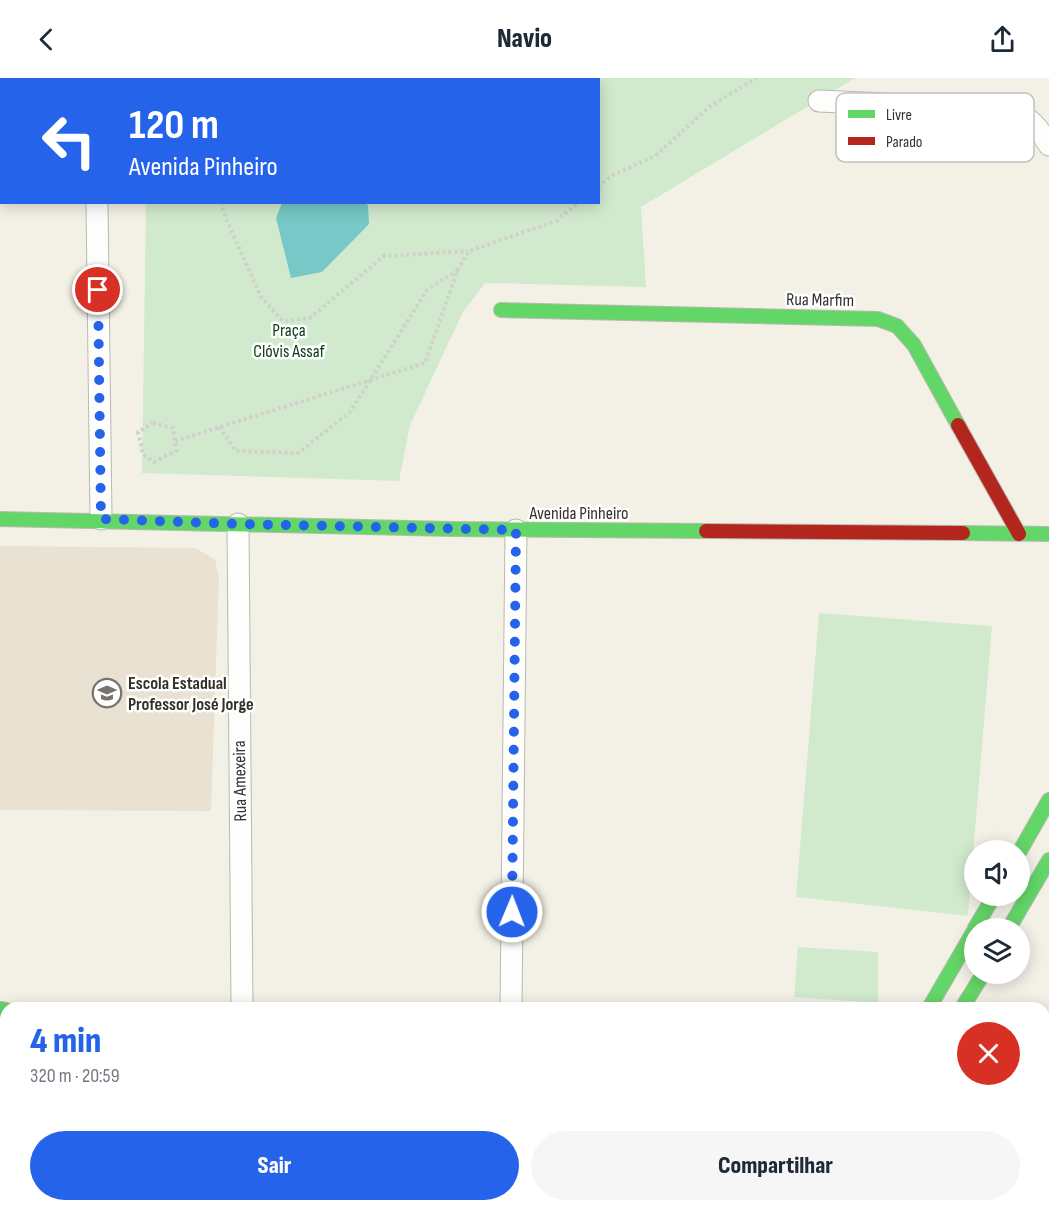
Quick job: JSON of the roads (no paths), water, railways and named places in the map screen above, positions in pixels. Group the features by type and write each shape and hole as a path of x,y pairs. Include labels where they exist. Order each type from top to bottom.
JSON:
{"street":[{"path":"819,101 836,102"},
{"path":"1034,124 1049,145"},
{"path":"97,204 101,519"},
{"name":"Rua Marfim","path":"501,310 829,320 878,319 897,326 914,345 1019,534"},
{"name":"Avenida Pinheiro","path":"0,519 101,519 516,530 1049,534"},
{"name":"Rua Amexeira","path":"238,524 241,1002"},
{"path":"512,1002 516,530"},
{"path":"1026,840 1049,800"},
{"path":"1015,918 1049,860"},
{"path":"932,1002 964,948"},
{"path":"968,1002 978,984"}],"water":[{"path":"282,204 366,204 368,205 369,224 322,272 291,278 276,218"}],"place":[{"name":"Escola Estadual Professor José Jorge","path":"107,693"}],"park label":[{"name":"Praça Clóvis Assaf","path":"289,340"}]}
